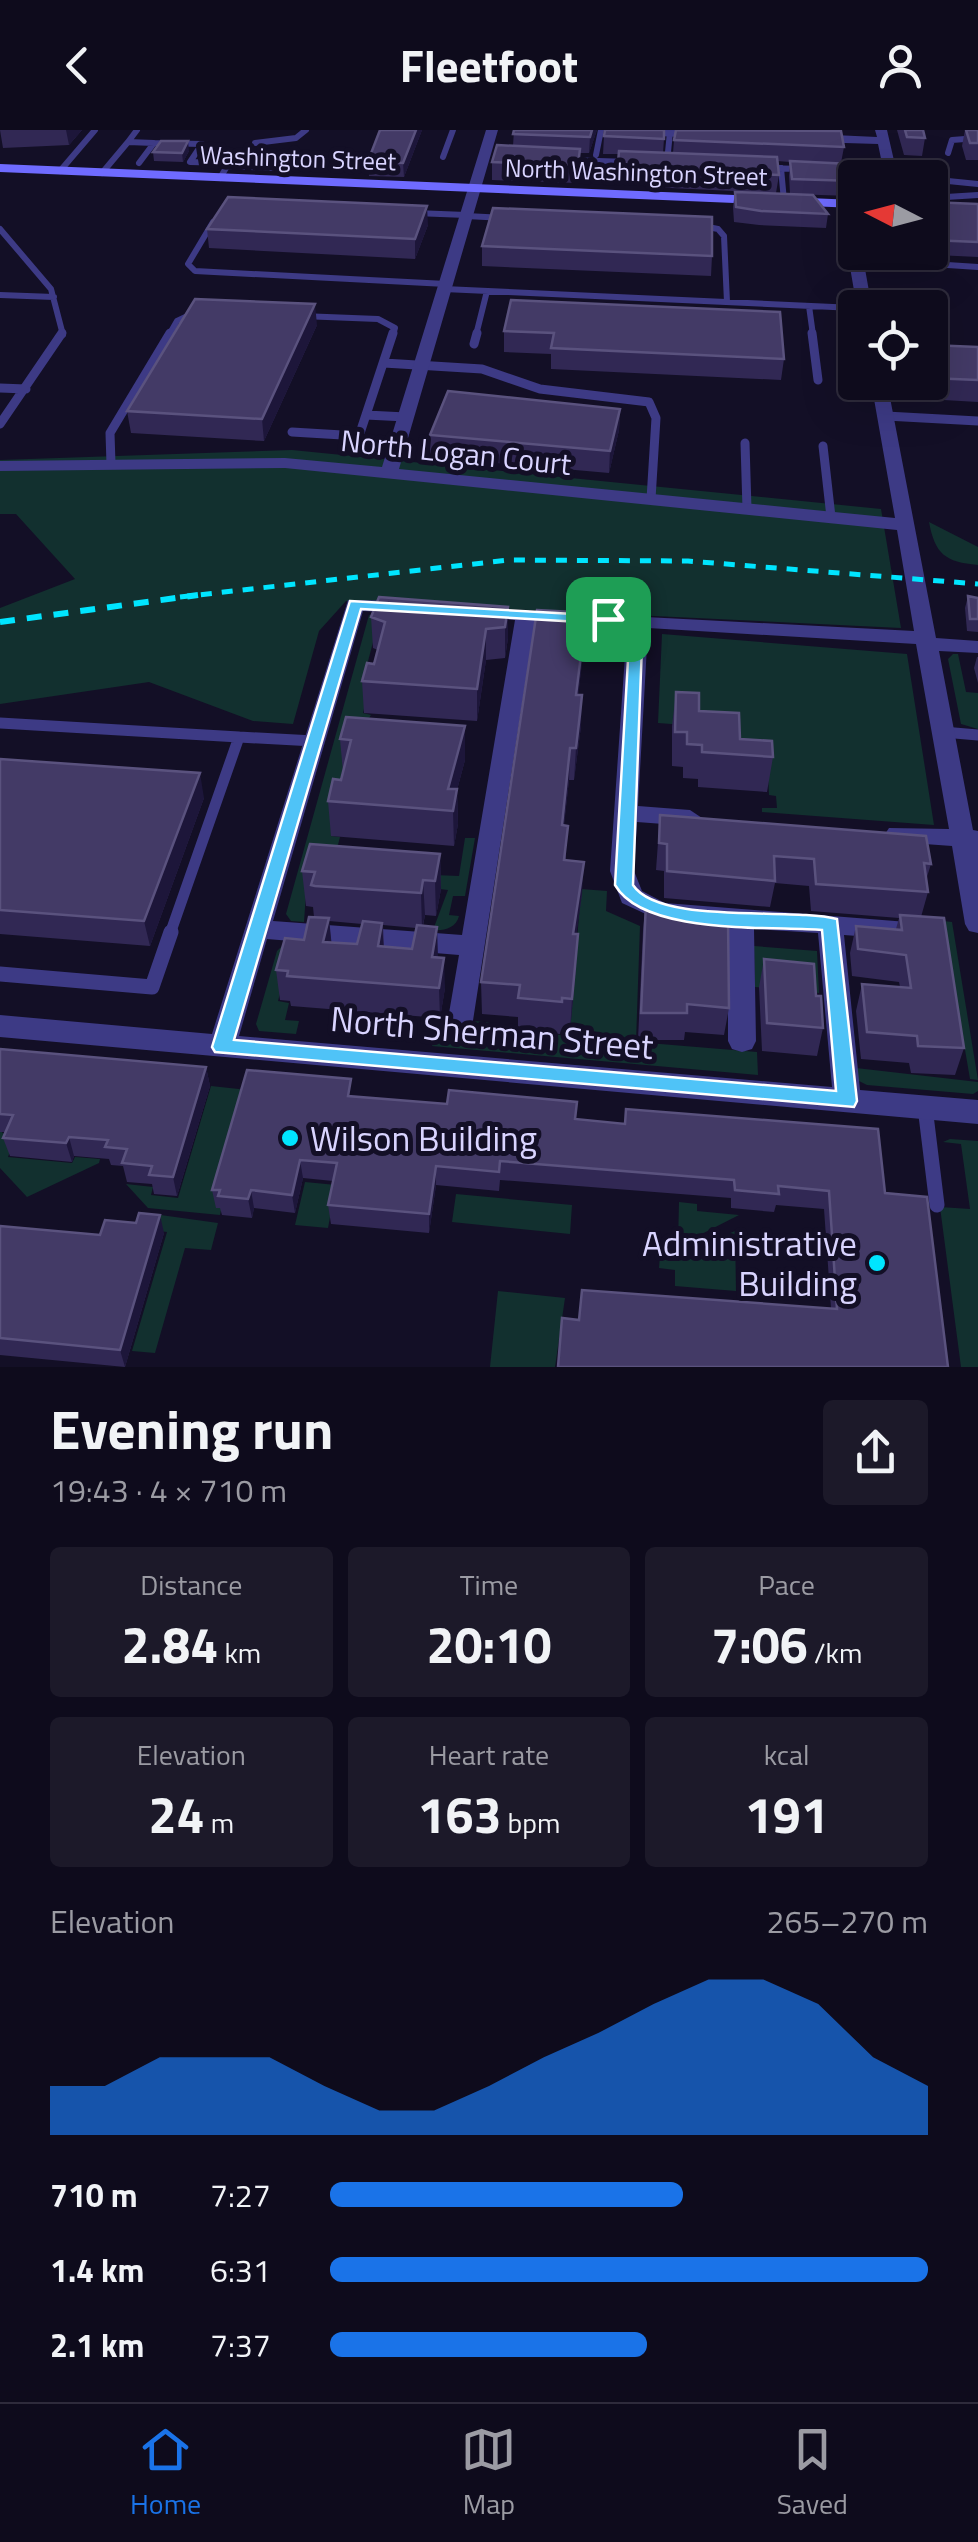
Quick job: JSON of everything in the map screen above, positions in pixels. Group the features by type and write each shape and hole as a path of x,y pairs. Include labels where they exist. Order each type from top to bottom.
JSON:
{"main road":[{"name":"Washington Street","path":"0,168 102,173 225,169 474,188"},
{"name":"North Washington Street","path":"474,188 838,203"},
{"path":"948,201 977,198"}],"street":[{"path":"389,473 492,130"},
{"path":"609,130 720,134"},
{"path":"793,137 882,135 888,160"},
{"path":"883,400 944,732 970,839 978,924"},
{"name":"North Logan Court","path":"0,466 285,462 906,525"},
{"path":"222,1047 355,604 431,609"},
{"path":"469,611 978,647"},
{"path":"462,1019 526,614"},
{"path":"638,621 622,871 631,897 661,912 938,932"},
{"path":"626,813 714,820"},
{"path":"868,831 970,839"},
{"path":"740,918 742,1040"},
{"path":"830,924 847,1101"},
{"path":"258,928 474,946"},
{"name":"North Sherman Street","path":"0,1026 978,1112"}],"lane":[{"path":"60,171 95,130"},
{"path":"102,173 137,130"},
{"path":"255,143 296,138 306,130"},
{"path":"443,157 453,130"},
{"path":"596,155 600,130"},
{"path":"668,152 680,132"},
{"path":"948,153 952,140 978,138"},
{"path":"128,142 202,144 190,162 225,169 278,164"},
{"path":"139,163 154,143"},
{"path":"484,156 504,157"},
{"path":"563,160 642,163"},
{"path":"761,168 815,170"},
{"path":"781,168 784,201"},
{"path":"832,170 838,171"},
{"path":"948,181 978,184"},
{"path":"394,212 522,218"},
{"path":"218,214 188,264 191,269 487,291 838,307"},
{"path":"694,225 718,230 724,236 727,302"},
{"path":"0,229 39,269 54,298 63,336 0,424"},
{"path":"948,264 978,266"},
{"path":"474,344 487,291"},
{"path":"0,295 54,298"},
{"path":"810,306 818,380"},
{"path":"111,464 110,433 178,321 184,314 206,311"},
{"path":"282,315 390,322 395,328 359,436 292,432"},
{"path":"384,363 482,369 540,389 648,402 656,418 652,499"},
{"path":"0,388 26,389"},
{"path":"366,414 406,417"},
{"path":"886,416 978,421"},
{"path":"745,443 747,509"},
{"path":"823,446 831,517"},
{"path":"0,723 314,741"},
{"path":"944,732 978,734"},
{"path":"0,974 152,987 239,737"},
{"path":"924,1107 936,1205"}],"green space":[{"path":"292,450 881,509 901,628 346,601 319,631 293,724 253,721 149,682 0,704 0,608 75,579 16,514 0,514 0,460"},
{"path":"929,522 978,547 978,565 957,562 943,554"},
{"path":"369,615 392,617 377,627 362,684 370,685 363,713 371,715 348,750 335,800 340,801 331,836 340,837 332,868 307,878 304,922 291,921 286,914"},
{"path":"662,634 907,654 934,825 762,812 762,808 777,808 776,796 769,795 768,774 698,726 658,723"},
{"path":"958,654 966,692 978,693 978,729 961,724 948,659"},
{"path":"465,838 475,838 465,896 453,896 449,915 459,916 449,928 433,930 448,890 432,888 434,875 459,876"},
{"path":"581,889 607,891 606,911 640,926 636,1042 757,1052 758,1075 432,1046 435,1031 440,1031 441,1025 473,1027 474,1021 505,1024 505,1030 561,1035 570,1032"},
{"path":"943,921 952,922 978,1080 970,1079"},
{"path":"286,942 287,967 278,1001 289,1003 285,1020 299,1021 296,1034 259,1031 256,1024 277,951"},
{"path":"754,946 817,951 819,993 755,987"},
{"path":"856,1068 978,1082 978,1091 973,1094 867,1085 857,1080"},
{"path":"211,1086 248,1090 220,1215 148,1208 126,1184 153,1187 151,1195 178,1198"},
{"path":"0,1118 7,1120 2,1133 16,1135 8,1157 72,1163 75,1157 100,1159 99,1163 27,1197 0,1168"},
{"path":"978,1141 978,1367 961,1367 940,1207 970,1209 961,1144 943,1142"},
{"path":"305,1182 336,1185 328,1228 295,1225"},
{"path":"456,1194 572,1205 570,1234 452,1222"},
{"path":"679,1202 697,1204 697,1211 739,1215 678,1246"},
{"path":"139,1212 218,1223 211,1250 185,1248 155,1353 132,1351 167,1232 134,1228"},
{"path":"735,1231 736,1291 675,1286 675,1270 659,1268 660,1254 678,1255"},
{"path":"498,1291 565,1298 555,1367 490,1367"}],"building":[{"path":"380,130 416,130 403,163 368,161"},
{"path":"514,130 592,130 590,137 513,134"},
{"path":"605,130 664,130 664,139 604,136"},
{"path":"676,130 841,131 844,147 674,140"},
{"path":"905,130 923,130 925,138 907,137"},
{"path":"966,130 978,130 978,143 970,143"},
{"path":"161,141 188,141 182,153 153,152"},
{"path":"497,145 580,149 578,165 492,162"},
{"path":"619,151 777,157 779,175 618,163"},
{"path":"790,161 838,163 838,180 792,179"},
{"path":"735,192 813,195 828,214 736,207"},
{"path":"228,197 427,206 415,239 207,229"},
{"path":"948,203 978,204 978,242 948,241"},
{"path":"493,208 712,217 712,256 482,246"},
{"path":"195,299 315,304 262,419 127,411"},
{"path":"511,300 780,312 784,359 551,348 554,333 504,331"},
{"path":"948,346 978,347 978,380 948,379"},
{"path":"448,391 620,409 610,451 430,435"},
{"path":"968,596 978,598 978,619 970,619"},
{"path":"379,597 508,607 505,627 486,629 477,689 362,681 367,663 374,664 385,622 371,617"},
{"path":"537,610 591,613 589,631 584,631 576,695 582,695 580,714 576,748 570,748 562,825 568,826 564,860 584,862 573,934 578,934 572,999 562,998 562,1002 518,998 520,985 481,982"},
{"path":"676,692 699,693 699,711 739,713 740,739 772,741 773,757 702,752 702,745 687,744 687,732 675,732"},
{"path":"346,717 465,726 448,789 457,789 453,811 328,801 333,779 341,780 351,740 340,739"},
{"path":"0,759 200,773 144,921 0,910"},
{"path":"660,815 926,836 931,864 924,863 928,892 816,884 814,859 774,856 775,881 667,871 667,844 659,843"},
{"path":"310,844 440,854 435,881 423,880 421,893 315,886 311,885 315,872 302,871"},
{"path":"646,902 688,910 688,917 728,920 729,1008 687,1004 687,1013 641,1013"},
{"path":"900,915 944,918 964,1048 918,1046 917,1036 867,1032 862,984 911,988 906,955 858,949 856,926 902,930"},
{"path":"309,917 329,918 323,942 357,944 363,921 382,923 378,946 412,949 417,925 437,927 432,957 444,958 439,988 287,976 288,971 276,970 285,938 304,940"},
{"path":"764,959 814,964 823,1028 767,1023"},
{"path":"0,1049 206,1067 173,1177 149,1175 152,1166 122,1163 127,1149 105,1147 108,1140 69,1137 66,1143 3,1138 13,1115 0,1114"},
{"path":"247,1070 351,1079 348,1096 447,1104 449,1090 577,1102 575,1119 625,1124 626,1109 878,1129 885,1193 927,1197 948,1367 558,1367 562,1318 579,1320 582,1290 837,1309 829,1191 778,1186 779,1194 735,1190 734,1180 500,1161 499,1172 436,1166 429,1214 328,1205 337,1163 300,1160 292,1195 251,1190 248,1199 218,1196 220,1190 212,1190"},
{"path":"139,1213 160,1215 120,1350 0,1338 0,1226 100,1235 105,1220 136,1223"}],"railway":[{"path":"180,597 509,560 688,561 978,584"},
{"path":"0,622 198,595"}],"place":[{"name":"Wilson Building","path":"290,1138"},
{"name":"Administrative Building","path":"877,1263"}],"route":[{"path":"355,604 608,619 638,621 624,885 631,897 661,912 830,924 847,1101 222,1047 355,604"}]}
